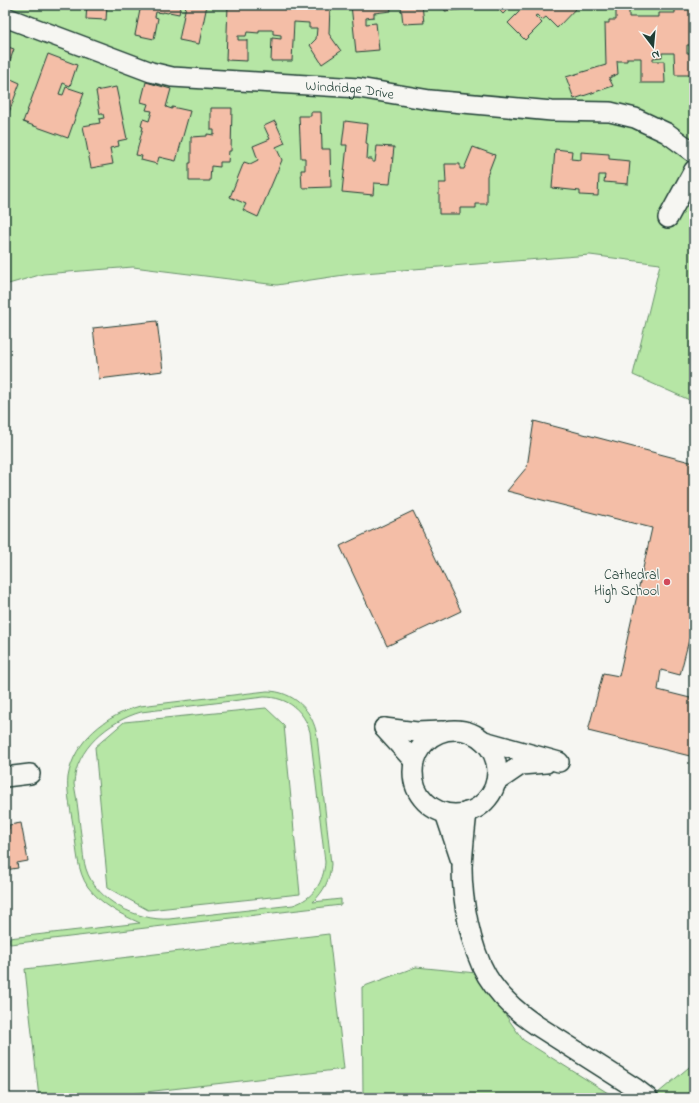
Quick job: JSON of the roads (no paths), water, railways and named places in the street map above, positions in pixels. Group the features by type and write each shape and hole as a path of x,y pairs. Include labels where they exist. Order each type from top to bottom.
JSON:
{"street":[{"name":"Windridge Drive","path":"5,17 151,72 172,77 186,79 366,88 430,100 552,111 610,112 635,118 667,133 694,153"},
{"path":"668,218 694,170"},
{"path":"414,762 384,728 417,732 454,730 465,731 476,735 484,741 493,753 497,767 496,782 492,792 485,801 477,808 456,814 445,813 433,807 423,799 416,787 413,775 414,762 418,751 425,742 444,731"},
{"path":"484,741 559,762 521,765 496,782"},
{"path":"5,776 30,774"},
{"path":"467,812 462,867 466,911 474,946 487,976 498,992 521,1015 635,1088 648,1098"},
{"path":"445,813 462,867"}],"place":[{"name":"Cathedral High School","path":"667,582"}]}
